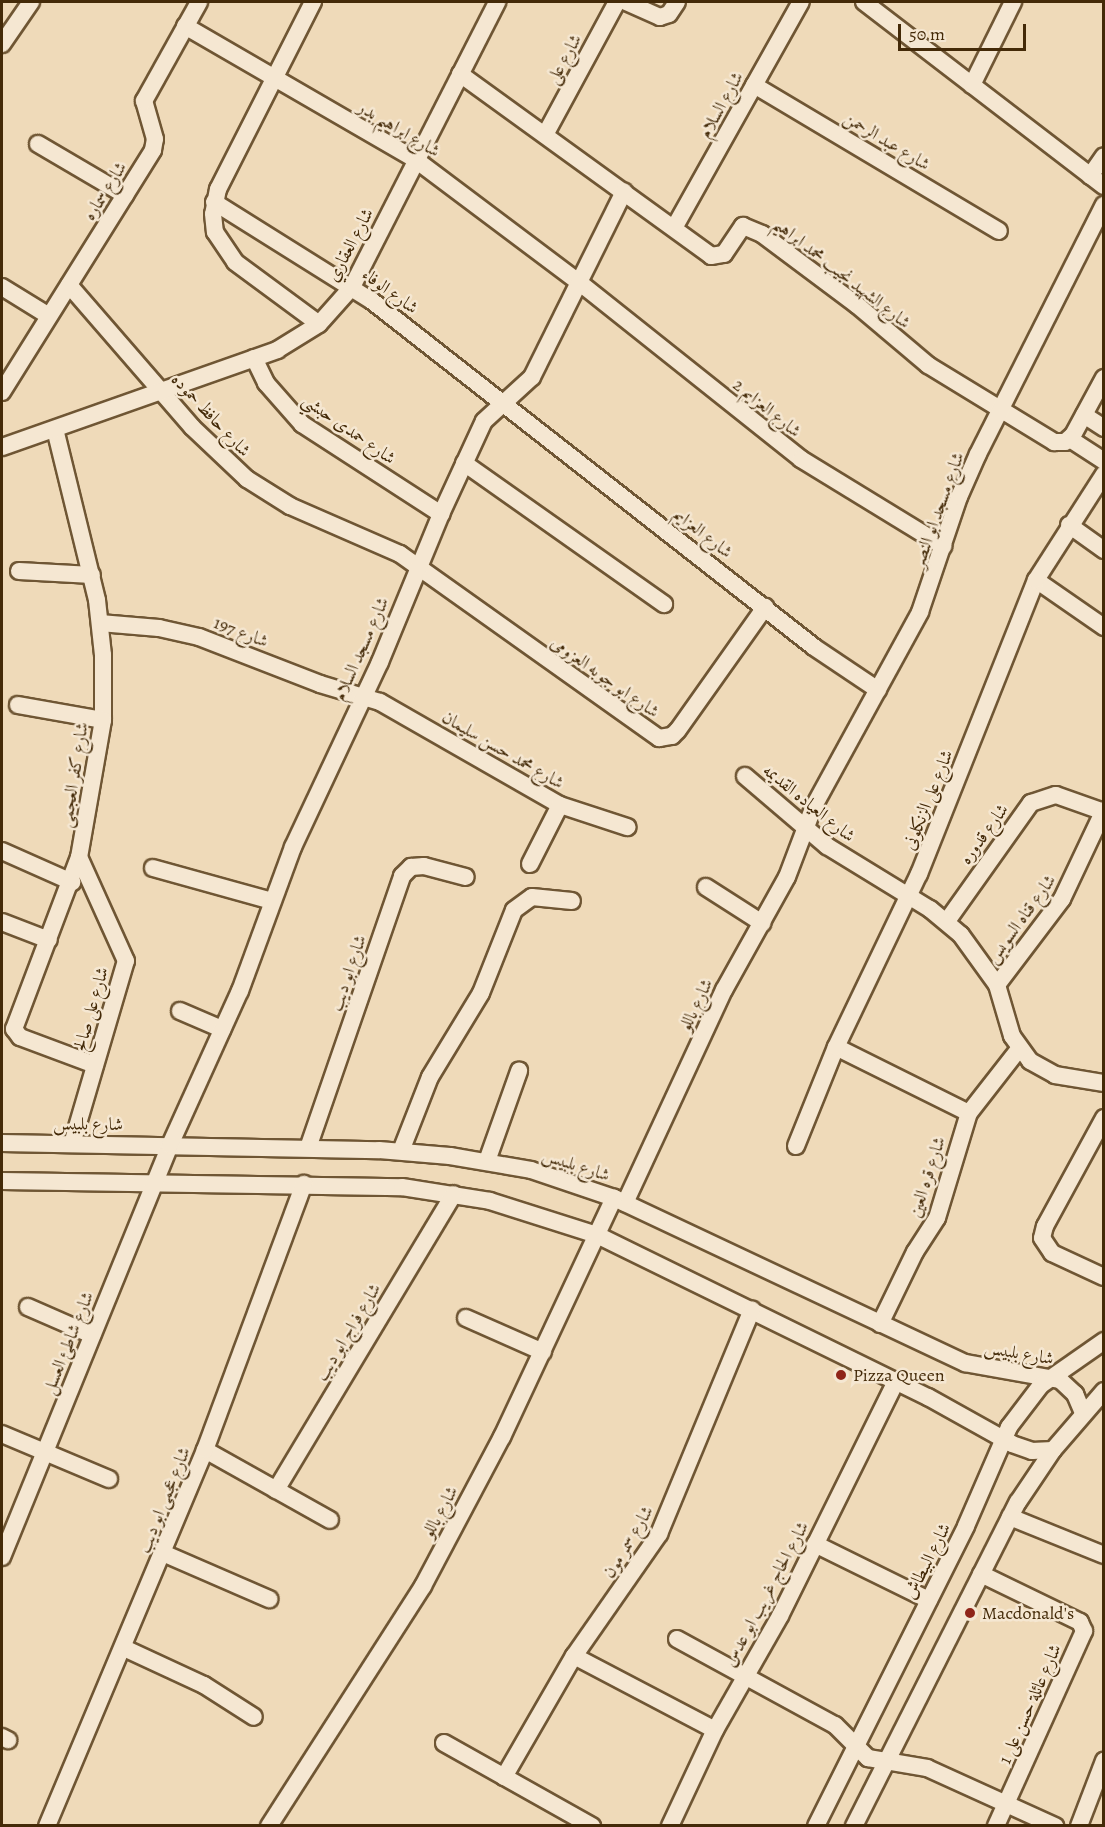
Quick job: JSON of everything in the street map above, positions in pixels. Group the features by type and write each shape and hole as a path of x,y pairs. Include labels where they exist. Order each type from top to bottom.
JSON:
{"street":[{"path":"2,44 31,2"},
{"name":"شارع سماره","path":"2,392 155,145 144,110 145,97 199,2"},
{"path":"313,2 214,202 215,232 235,262 319,324"},
{"name":"شارع العقاري","path":"2,450 254,358 299,338 319,324 352,287 497,2"},
{"name":"شارع على","path":"545,135 617,2"},
{"path":"626,2 660,17 669,14 677,2"},
{"name":"شارع السلام","path":"674,228 801,2"},
{"path":"972,85 1013,2"},
{"path":"872,4 972,85 1104,186"},
{"name":"شارع ابراهيم بدر","path":"185,26 416,160 580,283"},
{"name":"شارع الشهيد نجيب محمد ابراهيم","path":"460,74 715,258 723,254 741,228 749,226 858,305 928,365 1054,442 1070,439"},
{"name":"شارع عبد الرحمن","path":"754,84 999,231"},
{"path":"38,144 125,195"},
{"path":"1090,176 1104,156"},
{"name":"شارع مسجد السلام","path":"170,1145 222,1029 272,901 338,746 364,696 417,567 484,421 532,377 624,192"},
{"name":"شارع الوفاء","path":"214,202 352,287 506,402"},
{"name":"شارع مسجد ابو النصر","path":"804,826 921,612 959,497 999,408 1104,205"},
{"name":"شارع العزايم 2","path":"580,283 816,471 943,546"},
{"name":"شارع حافظ حموده","path":"69,285 209,445 254,484 290,506 390,548 417,567"},
{"path":"2,287 50,316"},
{"name":"شارع حمدى حبشي","path":"254,358 266,383 302,424 441,514"},
{"path":"1104,378 1070,439 1104,461"},
{"name":"شارع العزايم","path":"506,402 814,647 878,690"},
{"path":"1084,415 1104,428"},
{"name":"شارع كفر العجمى","path":"55,429 92,575 100,623 102,720 79,857 72,882 15,1032 95,1065"},
{"path":"464,463 664,604"},
{"name":"شارع على الزنكلونى","path":"796,1146 836,1047 910,896 1036,580 1069,525 1104,474"},
{"path":"1069,525 1104,550"},
{"name":"شارع ابو جوبه العزومى","path":"417,567 658,738 666,739 678,730 765,607"},
{"path":"19,571 92,575"},
{"path":"1036,580 1104,627"},
{"name":"شارع 197","path":"100,623 159,628 199,637 320,684 364,696"},
{"name":"شارع محمد حسن سليمان","path":"364,696 396,710 560,805 605,823 627,827"},
{"path":"18,705 102,720"},
{"name":"شارع العياده القديمه","path":"745,776 839,855 910,896 947,921 997,984 1019,1049"},
{"name":"شارع قدوره","path":"947,921 1031,803 1056,795 1103,811"},
{"path":"530,864 560,805"},
{"name":"شارع قناه السويس","path":"997,984 1062,899 1103,811"},
{"name":"شارع باللو","path":"268,1826 405,1620 543,1352 597,1235 619,1200 724,990 787,877 804,826"},
{"path":"2,851 72,882"},
{"name":"شارع على صالح","path":"72,1144 126,961 79,857"},
{"name":"شارع ابو ديب","path":"308,1148 402,876 411,867 424,866 466,877"},
{"path":"153,868 272,901"},
{"path":"706,887 762,923"},
{"path":"401,1151 430,1077 481,993 514,910 532,897 572,901"},
{"path":"2,922 49,940"},
{"path":"180,1011 222,1029"},
{"path":"836,1047 969,1113"},
{"path":"1019,1049 1030,1061 1055,1075 1104,1083"},
{"name":"شارع قره العين","path":"880,1324 919,1246 937,1218 969,1113 1019,1049"},
{"path":"487,1161 519,1071"},
{"path":"1102,1273 1052,1253 1042,1238 1045,1226 1104,1118"},
{"name":"شارع بلبيس","path":"2,1143 401,1151 487,1161 554,1176 619,1200 965,1362 993,1370 1051,1377 1075,1394 1083,1413"},
{"name":"شارع شاطئ العسل","path":"2,1557 170,1145"},
{"path":"2,1181 304,1184 454,1194 527,1210 597,1235 896,1381 1003,1438 1032,1451 1053,1450"},
{"name":"شارع عجمى ابو ديب","path":"47,1826 124,1648 205,1450 304,1184"},
{"name":"شارع فراج ابو ديب","path":"276,1490 454,1194"},
{"path":"28,1307 92,1335"},
{"name":"شارع سمر مون","path":"504,1777 574,1656 659,1534 752,1310"},
{"path":"466,1318 543,1352"},
{"name":"شارع البيطاش","path":"816,1826 929,1600 1003,1438 1023,1405 1051,1377 1104,1341"},
{"name":"شارع الحاج غريب ابو عدس","path":"670,1826 715,1730 815,1544 896,1381"},
{"path":"854,1826 1010,1517 1053,1450 1104,1391"},
{"path":"2,1434 109,1479"},
{"path":"205,1450 330,1520"},
{"path":"1010,1517 1104,1555"},
{"path":"815,1544 929,1600"},
{"path":"163,1553 269,1599"},
{"name":"شارع عائلة حسن على 1","path":"981,1574 1080,1622 1084,1631 996,1826"},
{"path":"677,1638 835,1725 868,1758 927,1768 1055,1826"},
{"path":"124,1648 204,1685 254,1717"},
{"path":"574,1656 715,1730"},
{"path":"444,1743 592,1826"},
{"path":"1079,1826 1104,1761"}],"place":[{"name":"Pizza Queen","path":"841,1375"},
{"name":"Macdonald's","path":"970,1613"}]}
